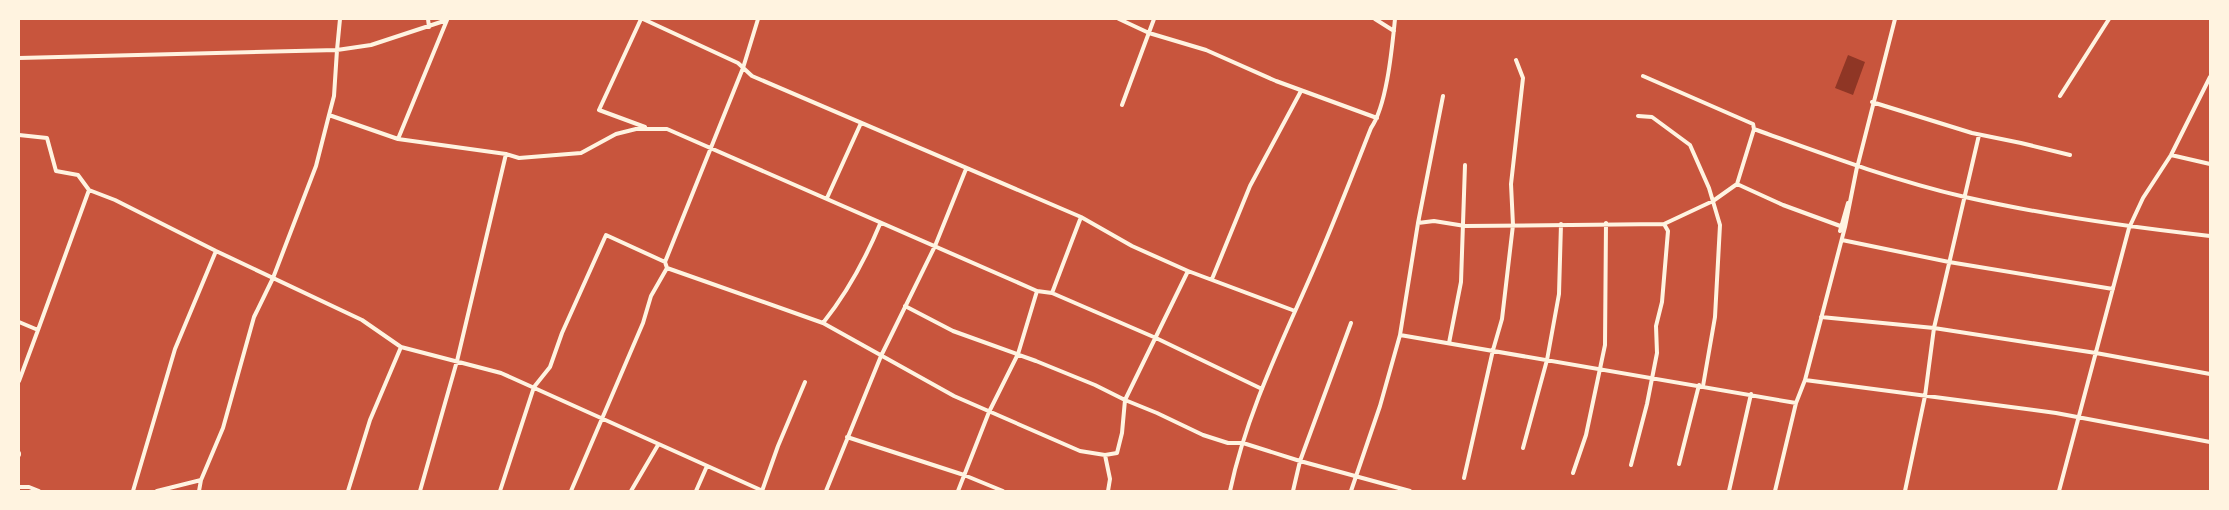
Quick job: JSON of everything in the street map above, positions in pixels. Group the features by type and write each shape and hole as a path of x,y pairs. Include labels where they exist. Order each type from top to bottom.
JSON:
{"street":[{"path":"199,491 201,480 223,428 254,317 273,278 316,166 334,96 340,19"},
{"path":"428,19 429,27"},
{"path":"651,129 599,110 642,19 738,64 752,76 1081,218 1132,246 1188,271 1295,311"},
{"path":"571,491 600,418 643,323 651,296 667,268 665,262 743,68 758,19"},
{"path":"1119,19 1149,33 1206,50 1301,91 1378,118"},
{"path":"1122,105 1154,19"},
{"path":"1375,19 1394,31"},
{"path":"1230,491 1243,443 1262,389 1327,239 1371,128 1378,118 1391,58 1395,19"},
{"path":"1840,231 1895,19"},
{"path":"2060,96 2109,19"},
{"path":"19,58 337,50 371,45 447,20"},
{"path":"398,139 447,20"},
{"path":"1464,478 1493,350 1502,319 1512,225 1511,184 1523,78 1516,60"},
{"path":"1418,223 1434,221 1464,226 1606,223 1664,224 1713,201 1737,184 1754,129 1753,124 1643,76"},
{"path":"2059,491 2129,228 2143,198 2171,155 2210,77"},
{"path":"1212,279 1250,186 1301,91"},
{"path":"1351,491 1380,406 1400,335 1418,223 1443,96"},
{"path":"1871,102 1925,120 1979,135 2022,142 2070,155"},
{"path":"329,115 398,139 506,154 519,158 581,153 616,134 636,128 668,129 1037,290 1052,293 1156,338 1262,389"},
{"path":"1638,116 1652,117 1690,145 1713,201 1720,225 1715,317 1701,386 1679,464"},
{"path":"827,198 861,123"},
{"path":"1754,129 1858,167 1965,197 2129,228 2210,236"},
{"path":"19,135 47,138 56,172 78,175 89,190 115,200 216,251 362,320 401,347 501,372 658,445 762,491 778,446 805,382"},
{"path":"1905,491 1925,396 1934,328 1979,135"},
{"path":"420,491 457,361 506,154"},
{"path":"2171,155 2210,164"},
{"path":"1449,343 1461,282 1466,165"},
{"path":"1775,491 1796,403 1822,317 1842,240 1858,167"},
{"path":"826,491 881,356 935,246 966,169"},
{"path":"1737,184 1783,206 1845,227"},
{"path":"19,381 89,190"},
{"path":"1052,293 1081,218"},
{"path":"1573,473 1586,435 1605,345 1606,223"},
{"path":"823,323 843,298 868,252 880,224"},
{"path":"1523,448 1547,360 1559,294 1561,224"},
{"path":"1631,465 1652,377 1656,353 1656,326 1662,302 1668,238 1668,231 1664,224"},
{"path":"500,491 534,387 550,367 562,334 606,235 665,262"},
{"path":"1842,240 1949,262 2113,289"},
{"path":"133,491 174,349 216,251"},
{"path":"667,268 823,323 881,356 989,412 1080,450 1105,455 1117,453 1122,433 1125,400 1188,271"},
{"path":"958,491 989,412 1018,354 1037,290"},
{"path":"905,306 953,331 1018,354 1095,385 1203,435 1228,443 1243,443 1300,461 1410,491"},
{"path":"1822,317 1934,328 2096,353 2210,374"},
{"path":"19,322 38,330"},
{"path":"1293,491 1300,461 1351,322"},
{"path":"1400,335 1652,377 1796,403"},
{"path":"348,491 370,420 401,347"},
{"path":"1804,380 2056,413 2210,442"},
{"path":"1729,491 1751,394"},
{"path":"600,418 763,491"},
{"path":"847,437 964,475 1003,491"},
{"path":"631,491 658,445"},
{"path":"1105,455 1110,479 1108,491"},
{"path":"696,491 707,466"},
{"path":"157,491 201,480"},
{"path":"19,487 29,487 39,491"}],"shaded area":[{"path":"1848,55 1865,62 1853,95 1835,88"}]}
